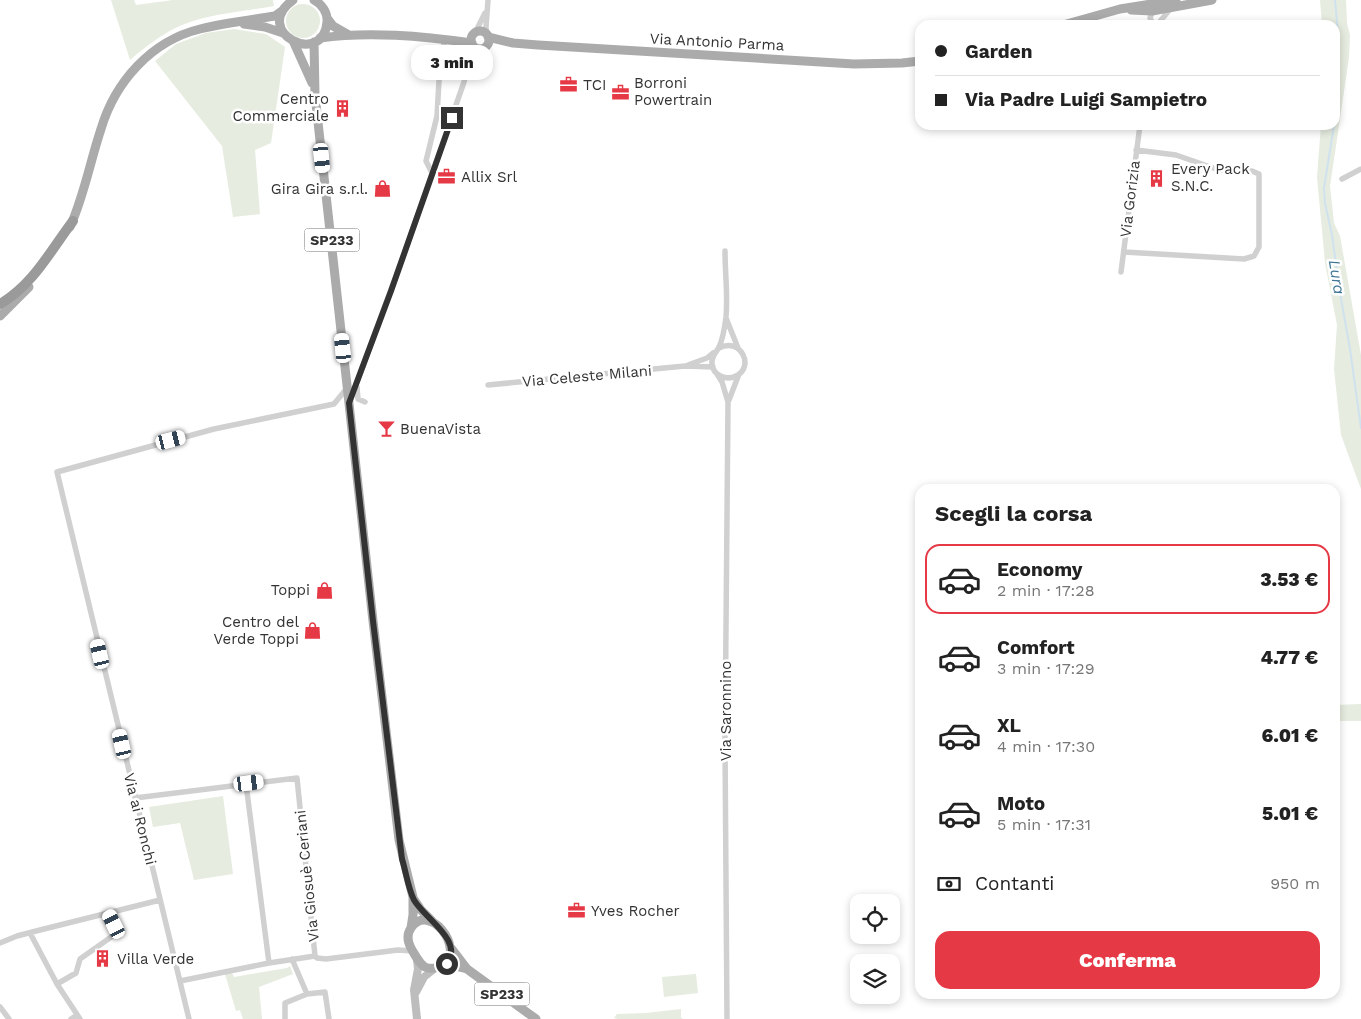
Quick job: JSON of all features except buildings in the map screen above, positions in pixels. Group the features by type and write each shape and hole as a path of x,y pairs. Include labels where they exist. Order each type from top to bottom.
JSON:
{"highway":[{"path":"0,304 18,291 39,268 73,220"}],"main road":[{"path":"233,23 265,27 283,32 280,19 282,12 286,5 293,0"},
{"path":"314,0 325,10 327,18 333,26 348,34"},
{"path":"1081,20 1143,2 1175,3 1212,0"},
{"path":"1120,9 1152,11 1175,3"},
{"path":"0,316 40,275 60,246 73,220 102,126 112,102 126,79 144,59 168,41 200,29 275,16 282,12"},
{"name":"SP233","path":"327,18 325,32 317,40 315,95 373,621 402,859 413,897 421,910 441,929 451,948 467,969 536,1019"},
{"name":"SP233","path":"283,32 294,43 308,73 315,95"},
{"path":"294,43 302,45 348,34 473,40 483,32 488,36 488,45 479,49 473,40"},
{"name":"Via Antonio Parma","path":"488,36 513,44"},
{"name":"Via Antonio Parma","path":"484,48 513,44 854,64 915,61"},
{"name":"SP233","path":"413,897 413,915 408,940 415,955"},
{"path":"411,928 421,921 432,921"},
{"path":"444,966 450,959 451,948"},
{"path":"415,955 426,968 434,970"},
{"name":"SP233","path":"434,970 444,966 456,966 467,969"}],"street":[{"path":"488,0 488,36"},
{"path":"1160,20 1175,3"},
{"path":"349,403 404,254 464,82 473,40 487,9"},
{"path":"1151,20 1152,11"},
{"path":"432,173 426,161 437,116 440,63 445,39"},
{"path":"464,82 484,48"},
{"name":"Via Gorizia","path":"1121,272 1139,130"},
{"path":"1124,252 1244,258 1254,256 1259,248 1259,174 1252,171 1219,170 1176,155 1136,150"},
{"path":"1342,179 1361,169"},
{"name":"Via Saronnino","path":"724,251 726,318 717,350 712,358 713,367 722,382 728,402 725,742 727,1019"},
{"name":"Via Saronnino","path":"726,318 738,348 743,354 745,364 728,402"},
{"path":"685,366 707,358 717,350 728,345 738,348"},
{"path":"685,366 713,367"},
{"name":"Via Celeste Milani","path":"488,385 685,366"},
{"path":"717,374 724,378 730,378 739,374"},
{"path":"357,383 358,399 364,402"},
{"name":"Via ai Ronchi","path":"189,1019 58,472 214,429 334,404 348,386"},
{"name":"Via Giosuè Ceriani","path":"180,981 315,956 297,778 246,784"},
{"path":"135,798 246,784 269,963"},
{"path":"0,943 30,933 160,900"},
{"path":"57,984 76,972 80,959 114,934 116,929 109,913"},
{"path":"30,933 57,984 78,1017 71,1019"},
{"path":"315,956 326,959 398,950 415,955 418,969 415,984 417,1019"},
{"path":"292,959 306,994"},
{"path":"415,994 424,977 434,970"},
{"path":"286,1019 285,1003 306,994 326,992 329,1019"},
{"path":"0,1007 9,1019"}],"shaded area":[{"path":"111,0 134,0 136,5 173,0 273,0 274,6 216,15 182,25 154,41 130,60"},
{"path":"1320,0 1346,0 1347,23 1350,35 1349,58 1340,119 1340,20 1322,20"},
{"path":"303,4 315,9 320,21 315,33 303,38 291,33 286,21 291,9"},
{"path":"234,29 266,34 285,47 271,143 255,150 260,214 233,217 222,146 155,61 176,44 206,33"},
{"path":"1321,130 1338,130 1330,186 1334,223 1340,236 1361,355 1361,489 1341,435 1334,369 1337,325 1325,263 1317,177"},
{"path":"1361,704 1361,721 1340,721 1340,705"},
{"path":"223,796 233,874 194,880 180,823 153,827 149,807"},
{"path":"290,966 293,974 259,987 262,1019 243,1019 240,1010 236,1011 225,974 232,973 234,977"},
{"path":"696,974 698,993 664,997 662,977"},
{"path":"681,1009 681,1018 684,1019 614,1018 617,1014"}],"waterway":[{"name":"Lura","path":"1335,0 1337,20"},
{"name":"Lura","path":"1333,130 1324,188 1325,203 1332,235 1361,428"}],"place":[{"name":"TCI","path":"569,85"},
{"name":"Borroni Powertrain","path":"620,92"},
{"name":"Centro Commerciale","path":"343,108"},
{"name":"Allix Srl","path":"447,177"},
{"name":"Every Pack S.N.C.","path":"1157,178"},
{"name":"Gira Gira s.r.l.","path":"382,189"},
{"name":"BuenaVista","path":"386,429"},
{"name":"Toppi","path":"324,590"},
{"name":"Centro del Verde Toppi","path":"313,631"},
{"name":"Yves Rocher","path":"577,911"},
{"name":"Villa Verde","path":"103,959"}],"route":[{"path":"447,964 452,954 450,945 439,926 421,910 413,897 402,859 349,403 452,118"}]}
